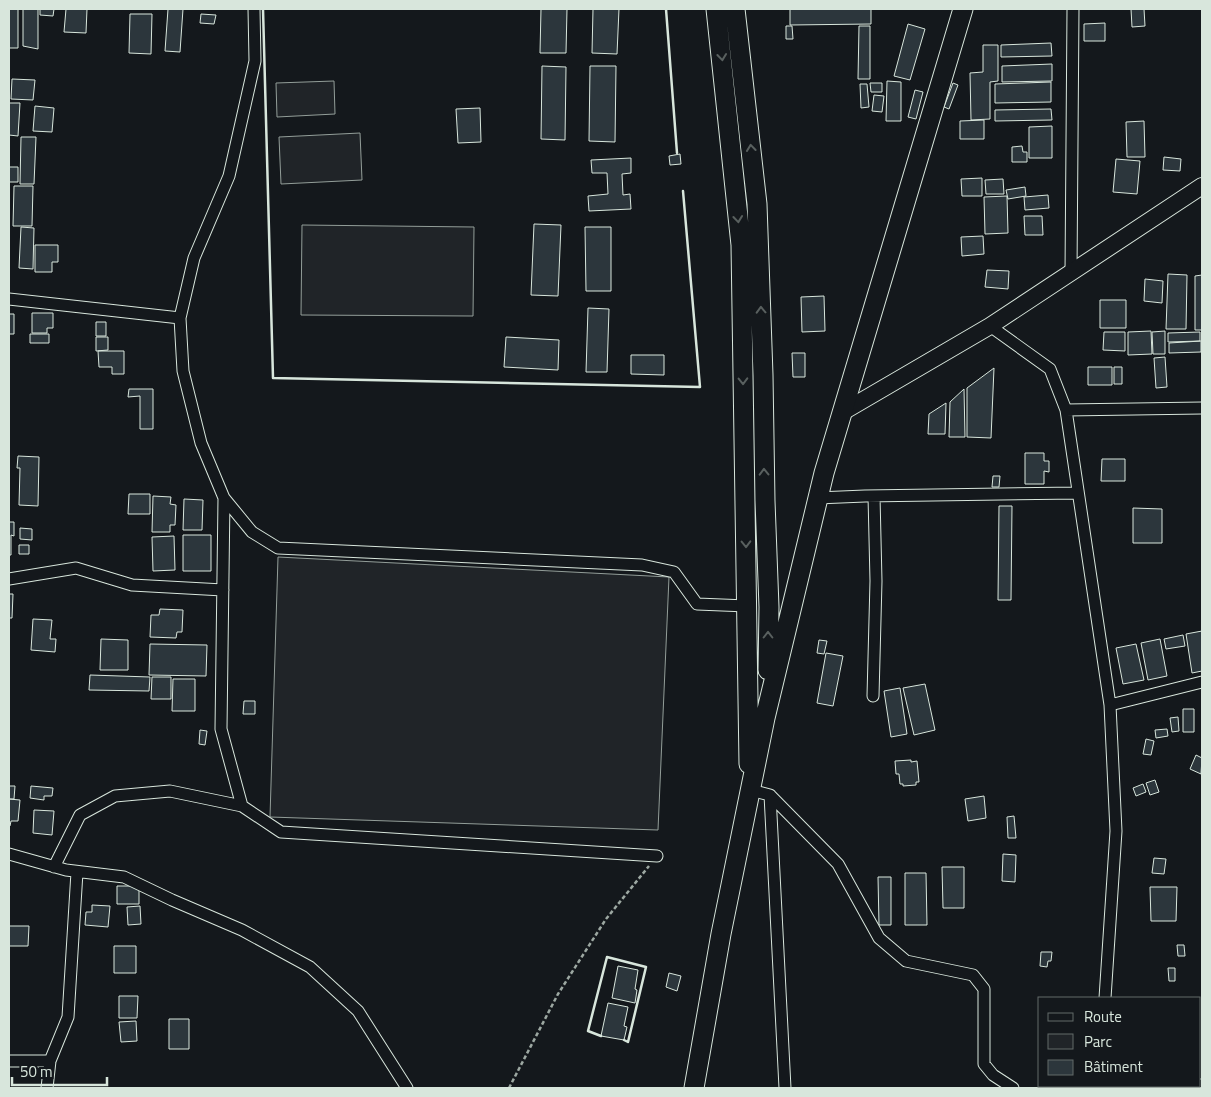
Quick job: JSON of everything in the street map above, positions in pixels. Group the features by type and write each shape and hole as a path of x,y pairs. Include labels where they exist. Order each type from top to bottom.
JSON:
{"main road":[{"path":"716,9 741,245 747,720 750,790"},
{"path":"735,9 757,204 769,607 765,718"},
{"path":"694,1088 721,934 765,718 817,498 963,9"},
{"path":"747,606 785,608 791,605"}],"street":[{"path":"254,9 255,61 229,176 194,258 180,318 182,371 201,443 224,498 252,532 278,548 642,565 674,572 697,604 747,606"},
{"path":"1071,274 1073,9"},
{"path":"841,413 990,326 1202,186"},
{"path":"9,299 180,318"},
{"path":"990,326 1050,369 1066,410 1110,705 1116,831 1105,997"},
{"path":"1066,410 1202,408"},
{"path":"817,498 1078,493"},
{"path":"873,696 876,581 874,496"},
{"path":"224,498 221,729 242,806"},
{"path":"9,579 76,568 132,585 223,590"},
{"path":"1110,705 1202,682"},
{"path":"750,790 770,795 838,864 879,938 906,961 973,975 984,989 984,1064 993,1075 1012,1088"},
{"path":"54,867 80,814 116,796 170,791 242,806 281,832 658,856"},
{"path":"770,795 785,1088"},
{"path":"9,854 77,872 124,877 242,930 310,967 358,1011 407,1088"},
{"path":"47,1088 50,1060 68,1018 77,872"},
{"path":"9,1061 50,1060"},
{"path":"1056,1088 1069,1087"}],"path":[{"path":"509,1088 558,994 606,919 658,856"}],"green space":[{"path":"334,81 335,114 277,117 276,83"},
{"path":"360,133 362,180 281,184 279,137"},
{"path":"302,225 474,227 473,316 301,315"},
{"path":"278,557 669,577 658,830 270,817"}],"building":[{"path":"9,9 18,9 18,48 9,48"},
{"path":"23,9 38,9 38,49 23,46"},
{"path":"40,9 54,9 53,16 40,15"},
{"path":"66,9 87,9 86,33 64,32"},
{"path":"168,9 183,9 180,52 165,51"},
{"path":"541,9 567,9 566,53 540,53"},
{"path":"593,9 619,9 617,54 592,53"},
{"path":"790,9 871,9 871,24 790,25"},
{"path":"1131,9 1144,9 1145,26 1132,27"},
{"path":"130,14 152,14 151,54 129,53"},
{"path":"201,14 216,15 214,24 200,23"},
{"path":"1105,23 1105,41 1084,41 1084,24"},
{"path":"908,24 925,29 910,80 894,76"},
{"path":"786,26 792,26 793,39 786,39"},
{"path":"859,26 870,26 870,79 858,79"},
{"path":"1051,43 1052,56 1001,57 1001,45"},
{"path":"983,45 998,45 998,81 990,82 990,119 971,120 970,73 983,72"},
{"path":"1052,64 1052,81 1002,82 1002,66"},
{"path":"542,66 566,67 565,140 541,139"},
{"path":"590,66 616,66 615,142 589,141"},
{"path":"12,79 35,80 33,100 11,99"},
{"path":"887,81 901,82 901,121 886,121"},
{"path":"1051,82 1051,102 995,103 995,84"},
{"path":"870,83 882,83 882,92 871,92"},
{"path":"953,83 958,85 949,109 944,107"},
{"path":"860,84 867,84 869,107 861,108"},
{"path":"915,90 923,92 916,119 908,117"},
{"path":"874,95 884,96 882,112 872,111"},
{"path":"9,103 20,103 18,136 9,135"},
{"path":"35,106 54,108 52,132 33,131"},
{"path":"480,108 481,142 458,143 456,109"},
{"path":"1051,109 1052,120 995,121 995,110"},
{"path":"984,120 984,139 960,139 960,121"},
{"path":"1144,121 1145,157 1127,157 1126,122"},
{"path":"1052,126 1052,158 1029,158 1029,127"},
{"path":"21,137 36,137 34,184 20,184"},
{"path":"1022,146 1023,152 1027,152 1027,162 1012,162 1012,147"},
{"path":"680,154 681,164 670,165 669,156"},
{"path":"1164,157 1181,159 1180,171 1163,170"},
{"path":"631,158 631,173 622,174 623,195 630,194 631,209 589,211 588,196 608,194 607,173 592,173 591,160"},
{"path":"1116,159 1140,161 1137,194 1113,192"},
{"path":"9,167 18,167 18,182 9,182"},
{"path":"982,178 982,196 962,196 961,179"},
{"path":"1003,179 1004,194 986,194 985,180"},
{"path":"14,186 33,186 32,226 13,226"},
{"path":"1025,187 1026,196 1008,199 1006,190"},
{"path":"1048,195 1049,208 1025,210 1024,197"},
{"path":"1007,196 1008,233 985,234 984,197"},
{"path":"1024,216 1042,216 1043,235 1025,235"},
{"path":"534,224 561,225 558,296 531,295"},
{"path":"21,227 34,228 33,269 19,268"},
{"path":"585,227 611,227 611,291 586,291"},
{"path":"983,236 984,254 962,256 961,237"},
{"path":"35,245 58,245 58,262 52,262 52,272 35,272"},
{"path":"987,270 1009,271 1008,289 985,287"},
{"path":"1168,274 1187,275 1186,329 1166,329"},
{"path":"1202,275 1202,330 1195,330 1195,276"},
{"path":"1145,279 1163,281 1162,303 1144,301"},
{"path":"824,296 825,331 802,332 801,297"},
{"path":"1100,300 1126,300 1126,328 1100,328"},
{"path":"588,308 609,309 607,372 586,372"},
{"path":"32,313 53,313 53,328 47,328 47,333 32,333"},
{"path":"9,314 14,314 14,334 9,334"},
{"path":"96,322 106,322 106,336 96,336"},
{"path":"1151,331 1152,354 1128,355 1128,332"},
{"path":"1165,331 1165,354 1153,354 1152,332"},
{"path":"1104,332 1125,332 1125,351 1103,350"},
{"path":"1200,332 1200,341 1168,342 1168,333"},
{"path":"30,334 49,334 49,343 30,343"},
{"path":"96,337 108,337 108,350 96,351"},
{"path":"506,337 559,340 558,370 504,367"},
{"path":"1201,341 1201,352 1169,353 1169,343"},
{"path":"98,351 124,351 124,374 112,374 112,367 99,367"},
{"path":"792,353 805,353 805,377 793,377"},
{"path":"631,355 664,355 664,375 631,374"},
{"path":"1165,357 1167,387 1156,388 1154,358"},
{"path":"1088,367 1112,367 1112,385 1088,385"},
{"path":"1114,367 1122,367 1122,384 1114,384"},
{"path":"994,368 991,438 967,437 967,388"},
{"path":"129,389 153,389 153,429 140,429 140,396 128,397"},
{"path":"964,389 965,437 949,437 950,402"},
{"path":"946,403 945,434 928,434 929,414"},
{"path":"1025,453 1044,453 1044,461 1049,461 1049,472 1044,471 1044,484 1025,484"},
{"path":"18,456 39,457 38,506 19,505 20,468 17,468"},
{"path":"1102,459 1125,459 1125,481 1101,481"},
{"path":"993,476 1000,476 999,487 992,487"},
{"path":"129,494 150,494 150,514 128,514"},
{"path":"153,496 171,497 170,504 176,505 175,525 170,525 170,532 152,532"},
{"path":"184,499 203,500 202,530 183,530"},
{"path":"999,506 1012,506 1011,600 998,600"},
{"path":"1133,508 1162,509 1162,543 1133,543"},
{"path":"9,522 14,522 14,536 11,535 11,555 9,555"},
{"path":"20,528 32,529 32,540 20,539"},
{"path":"183,535 211,535 211,571 183,571"},
{"path":"174,536 175,570 153,571 152,537"},
{"path":"19,545 29,545 29,554 19,554"},
{"path":"9,594 13,594 12,618 9,618"},
{"path":"160,609 183,610 182,632 177,632 176,638 150,637 151,615 159,615"},
{"path":"33,619 52,620 50,639 56,639 55,652 31,650"},
{"path":"1202,631 1202,671 1192,673 1186,634"},
{"path":"1183,635 1185,646 1166,649 1164,639"},
{"path":"101,639 128,640 128,670 100,670"},
{"path":"1160,639 1167,676 1148,680 1141,643"},
{"path":"819,640 827,641 824,654 817,653"},
{"path":"150,644 207,645 206,676 149,675"},
{"path":"1136,644 1144,680 1123,684 1116,648"},
{"path":"826,653 843,656 833,706 817,703"},
{"path":"90,675 150,677 149,691 89,690"},
{"path":"152,677 171,677 171,699 151,699"},
{"path":"173,679 195,679 195,711 172,711"},
{"path":"925,684 935,730 914,735 903,688"},
{"path":"900,688 907,734 891,737 884,691"},
{"path":"244,701 255,701 255,714 243,714"},
{"path":"1183,709 1194,709 1194,732 1183,732"},
{"path":"1178,717 1179,731 1172,732 1170,718"},
{"path":"1167,729 1168,736 1156,738 1155,730"},
{"path":"200,730 207,731 205,745 199,744"},
{"path":"1146,739 1154,741 1151,755 1143,754"},
{"path":"1196,755 1202,758 1201,774 1190,769"},
{"path":"911,760 911,762 917,761 919,782 916,782 916,785 903,786 903,784 900,784 899,774 896,774 895,761"},
{"path":"1155,780 1159,792 1150,795 1146,783"},
{"path":"1143,784 1146,792 1136,796 1133,788"},
{"path":"9,786 15,786 14,799 9,799"},
{"path":"31,786 53,788 52,796 44,796 44,800 30,798"},
{"path":"984,796 986,818 968,821 965,799"},
{"path":"9,799 20,800 18,821 11,821 10,826 9,826"},
{"path":"34,810 54,811 52,835 33,833"},
{"path":"1014,816 1016,838 1008,838 1007,817"},
{"path":"1003,854 1016,855 1015,882 1002,881"},
{"path":"1154,858 1166,859 1164,874 1152,873"},
{"path":"942,867 964,867 964,908 943,908"},
{"path":"905,873 926,873 927,925 905,925"},
{"path":"878,877 891,877 891,925 879,925"},
{"path":"117,886 139,886 139,904 117,904"},
{"path":"1150,887 1177,887 1176,921 1151,921"},
{"path":"92,905 110,906 108,927 85,925 86,912 92,912"},
{"path":"140,906 141,924 128,925 127,907"},
{"path":"9,926 29,926 28,946 9,946"},
{"path":"1177,945 1184,945 1185,956 1178,956"},
{"path":"114,946 136,946 136,973 114,973"},
{"path":"1041,952 1052,952 1051,961 1048,961 1047,967 1040,966"},
{"path":"618,966 638,970 635,1003 612,998"},
{"path":"1168,968 1175,968 1175,981 1169,981"},
{"path":"669,973 681,976 677,991 666,987"},
{"path":"119,996 138,996 137,1018 119,1018"},
{"path":"608,1003 628,1007 624,1026 627,1027 624,1040 601,1036"},
{"path":"169,1019 189,1019 189,1049 169,1049"},
{"path":"136,1021 137,1041 121,1042 119,1022"}],"wall":[{"path":"263,9 273,378 700,387 683,191"},
{"path":"666,9 677,153"},
{"path":"601,1036 588,1031 607,957 646,967 628,1042 624,1040"}]}
